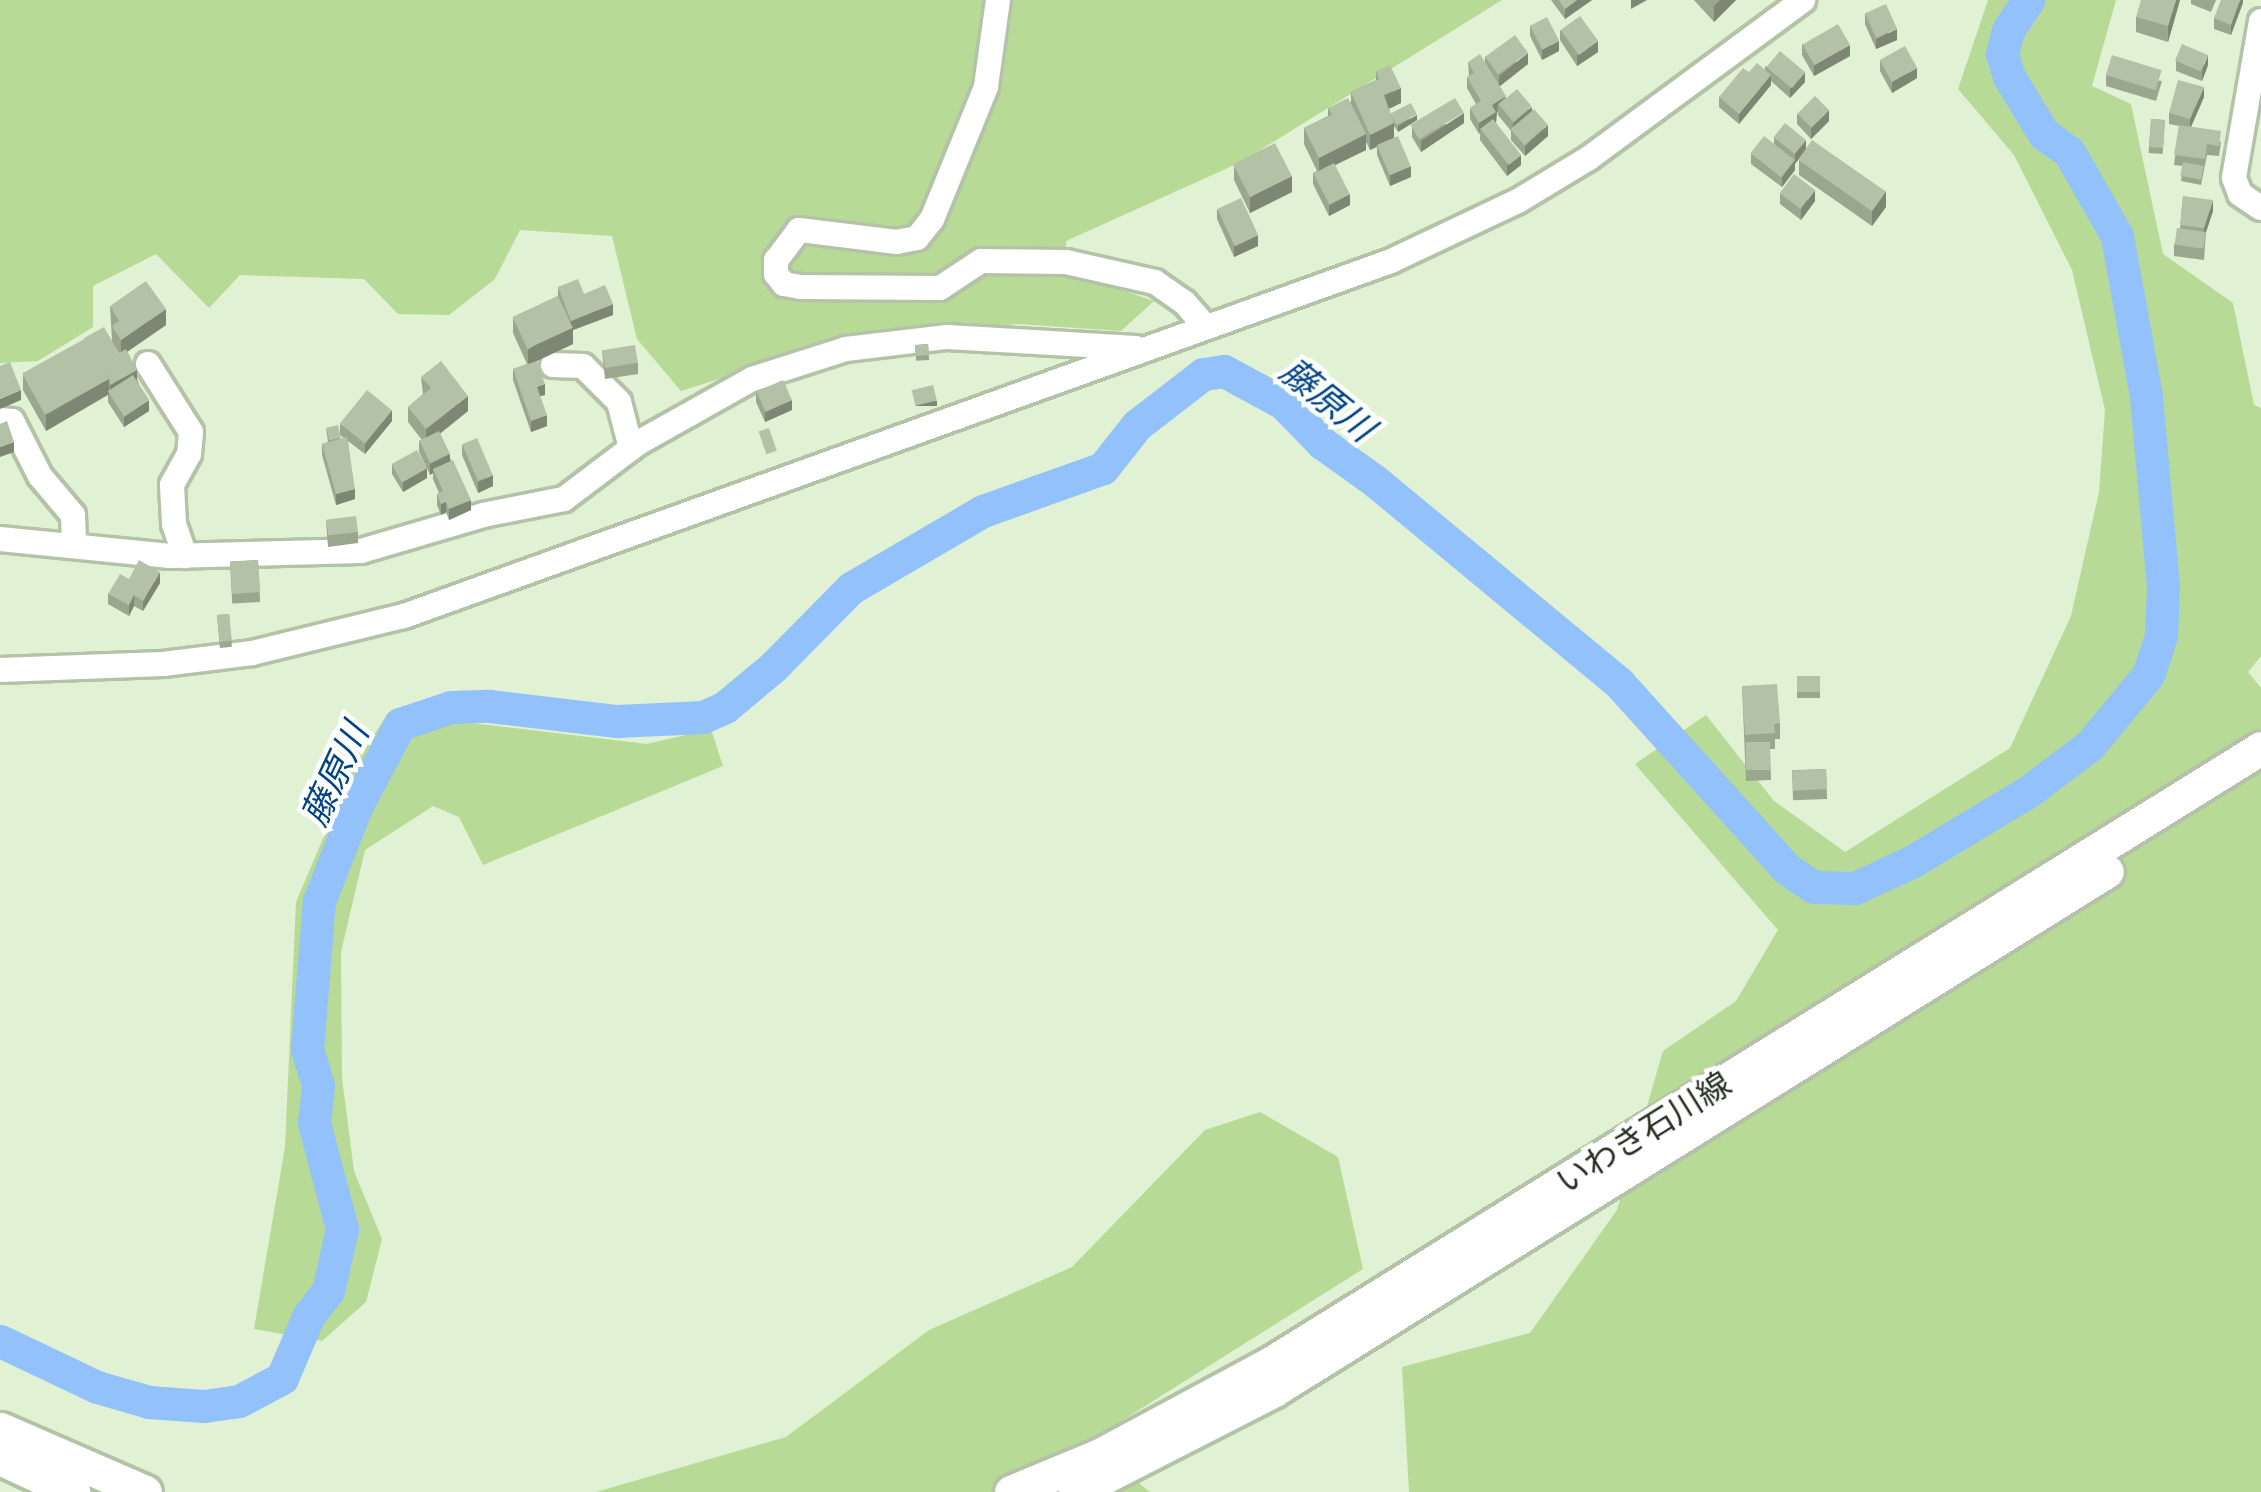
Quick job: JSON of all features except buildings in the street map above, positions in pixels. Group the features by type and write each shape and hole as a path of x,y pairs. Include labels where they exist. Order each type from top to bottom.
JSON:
{"main road":[{"name":"いわき石川線","path":"1011,1492 1100,1455 1271,1363 2261,748"},
{"name":"いわき石川線","path":"1075,1492 1196,1434 1352,1343 2261,775"},
{"path":"0,1430 145,1492"},
{"path":"0,1458 73,1492"}],"street":[{"path":"998,0 986,87 932,219 916,238 897,242 799,230 776,260 776,274 784,284 801,287 940,288 981,261 1066,262 1155,283 1184,302 1206,327"},
{"path":"0,670 163,664 333,636 495,586 1391,261 1518,201 1589,158 1803,0"},
{"path":"2261,21 2234,178 2240,194 2261,208"},
{"path":"0,539 185,556 361,551 483,515 545,507 631,448 752,380 846,350 947,337 1143,349"},
{"path":"148,364 191,432 189,454 172,485 174,524 185,556"},
{"path":"553,365 583,366 619,402 631,448"},
{"path":"0,420 12,421 40,476 74,515 74,545"}],"green space":[{"path":"0,0 1502,0 1241,162 1066,241 1066,271 1154,301 1121,331 1019,324 849,338 681,391 637,339 612,236 520,230 495,279 449,315 398,314 364,279 240,275 209,308 156,254 93,286 93,327 38,361 0,363"},
{"path":"1988,0 2116,0 2092,86 2131,104 2163,254 2233,303 2254,405 2261,408 2261,656 2248,672 2261,688 2261,1492 1409,1492 1402,1367 1530,1333 1617,1210 1663,1051 1736,1001 1778,930 1635,764 1706,715 1774,801 1845,852 2010,748 2071,616 2099,492 2105,410 2072,270 2014,155 1958,89"},
{"path":"388,713 647,744 711,729 723,766 483,865 459,817 433,806 365,850 341,952 342,1078 354,1171 382,1239 366,1302 322,1341 254,1329 285,1147 296,902 353,768"},
{"path":"1260,1112 1338,1157 1363,1269 1088,1442 1150,1492 596,1492 786,1437 929,1330 1072,1267 1205,1130"}],"waterway":[{"name":"藤原川","path":"0,1341 97,1387 149,1402 204,1406 239,1401 282,1378 309,1315 328,1291 342,1229 314,1123 318,1085 307,1049 319,901 356,807 400,724 451,707 489,706 617,721 703,717 725,707 773,667 851,588 983,511 1103,468 1137,425 1203,374 1224,371 1283,403 1322,443 1375,481 1619,683 1787,869 1814,887 1855,888 1913,861 2029,791 2090,745 2148,675 2161,636 2163,587 2146,396 2117,236 2069,152 2044,134 2009,77 2002,54 2008,30 2028,0"}]}
